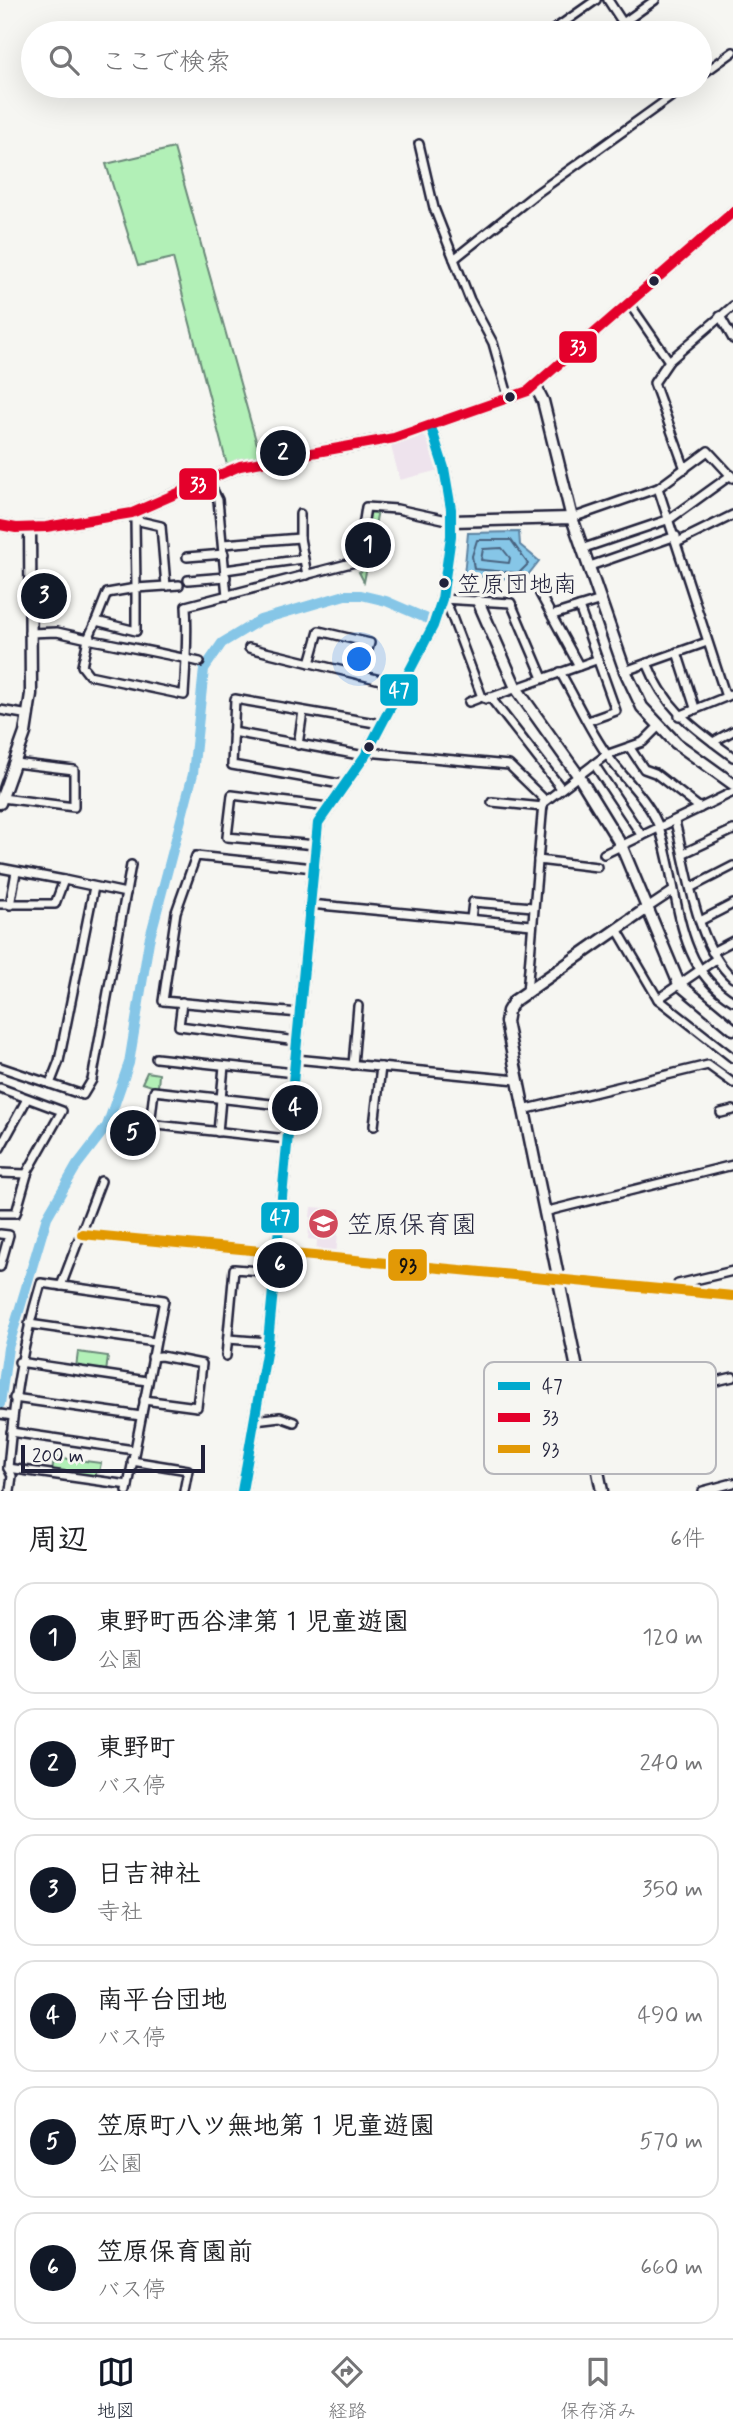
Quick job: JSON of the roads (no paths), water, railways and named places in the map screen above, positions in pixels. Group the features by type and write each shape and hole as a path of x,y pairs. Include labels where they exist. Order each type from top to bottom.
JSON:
{"street":[{"path":"567,21 596,0"},
{"path":"608,0 622,21"},
{"path":"626,21 655,0"},
{"path":"712,67 733,52"},
{"path":"454,258 533,196 670,98"},
{"path":"419,144 434,208 470,300 493,343 509,399"},
{"path":"0,525 30,528 133,516 207,478 263,460 372,443 430,427 509,399 536,387 733,212"},
{"path":"629,303 669,361"},
{"path":"685,469 654,383 669,361 697,340 733,306"},
{"path":"720,316 733,339"},
{"path":"536,387 543,401 572,518 625,671 642,707 658,727 733,784"},
{"path":"242,1491 268,1342 319,818 347,785 366,754 433,626 442,599 452,521 448,485 430,427"},
{"path":"179,585 107,593 88,639 82,666 89,675 184,695 189,639 186,606 358,559 366,507 397,509 452,521 572,518 658,488 708,451 732,477 670,519 584,548"},
{"path":"207,478 218,500 228,596"},
{"path":"658,488 705,625 707,642 730,696 679,716"},
{"path":"300,514 300,538 307,575"},
{"path":"590,566 677,539 733,515"},
{"path":"133,516 161,526 166,586"},
{"path":"96,621 136,632 133,516"},
{"path":"15,763 74,770 74,807 1,800 29,715 30,528"},
{"path":"223,544 300,538"},
{"path":"187,557 223,554"},
{"path":"188,580 303,559"},
{"path":"540,594 579,666"},
{"path":"442,599 512,603 543,678"},
{"path":"442,599 449,609 486,697 561,788"},
{"path":"553,614 601,600"},
{"path":"478,601 516,688 578,775 621,845 679,984 733,1029"},
{"path":"579,607 615,711 588,721"},
{"path":"310,663 319,631 370,643 360,675"},
{"path":"29,633 57,632 200,662"},
{"path":"625,671 707,642"},
{"path":"249,648 401,685"},
{"path":"677,652 695,708"},
{"path":"469,702 596,660"},
{"path":"647,663 661,694 679,716 733,757"},
{"path":"560,672 606,755 644,798 660,829 673,891 698,969 716,991 733,1001"},
{"path":"347,785 232,765 235,699 381,724"},
{"path":"0,710 29,715"},
{"path":"298,744 303,711"},
{"path":"527,992 544,804 606,755 643,742 658,727"},
{"path":"713,742 733,731"},
{"path":"233,732 366,754 509,765 544,804"},
{"path":"630,748 643,769 655,773 700,808"},
{"path":"594,764 642,836"},
{"path":"604,855 733,792"},
{"path":"316,845 227,837 232,795 328,807"},
{"path":"492,802 544,804"},
{"path":"675,822 700,920 714,956 733,978"},
{"path":"684,853 733,830"},
{"path":"299,1013 163,1001 177,912 196,856 314,868"},
{"path":"538,860 597,867"},
{"path":"0,1068 83,1095 92,1080 131,865"},
{"path":"692,887 733,866"},
{"path":"0,868 126,893"},
{"path":"9,905 16,872"},
{"path":"0,904 55,904 64,880"},
{"path":"50,1084 59,1061 94,887"},
{"path":"574,1362 506,1022 508,1011 527,992 673,891"},
{"path":"471,919 473,902 533,907"},
{"path":"310,904 532,925"},
{"path":"700,920 733,904"},
{"path":"617,929 658,999 733,1058"},
{"path":"658,999 733,941"},
{"path":"182,1002 179,1026 297,1041"},
{"path":"353,1065 358,1006"},
{"path":"156,1058 294,1073"},
{"path":"295,1059 517,1080"},
{"path":"523,1110 708,1065 733,1083"},
{"path":"218,1132 224,1066"},
{"path":"374,1126 381,1068"},
{"path":"0,1088 62,1111 27,1174 16,1213 0,1213"},
{"path":"150,1125 154,1091 290,1106"},
{"path":"0,1148 27,1099"},
{"path":"721,1114 733,1111"},
{"path":"129,1122 287,1139"},
{"path":"544,1212 733,1164"},
{"path":"0,1173 27,1174"},
{"path":"61,1286 101,1181"},
{"path":"0,1234 9,1235 0,1267"},
{"path":"82,1234 733,1296"},
{"path":"226,1356 234,1269 275,1272"},
{"path":"678,1284 733,1271"},
{"path":"8,1468 128,1488 163,1299 41,1283 19,1362 14,1398 7,1415 11,1433 8,1468 12,1476 10,1491"},
{"path":"29,1324 155,1342"},
{"path":"228,1339 268,1342"},
{"path":"144,1400 197,1407 202,1364 161,1356 152,1357"},
{"path":"19,1362 147,1381"},
{"path":"14,1398 141,1416"},
{"path":"255,1420 280,1416 293,1422"},
{"path":"11,1433 134,1450"},
{"path":"132,1461 188,1470 184,1491"},
{"path":"703,1491 733,1483"}],"water":[{"path":"519,532 520,545 539,561 524,580 464,575 468,533"}],"waterway":[{"path":"0,1404 8,1348 47,1217 77,1165 107,1126 129,1063 149,941 193,774 204,669 222,643 260,620 345,595 361,595 386,601 430,620"}],"place":[{"name":"東野町","path":"283,453"},
{"name":"東野町西谷津第１児童遊園","path":"368,545"},
{"name":"笠原団地南","path":"444,583"},
{"name":"日吉神社","path":"44,596"},
{"name":"南平台団地","path":"295,1108"},
{"name":"笠原町八ツ無地第１児童遊園","path":"133,1133"},
{"name":"笠原保育園","path":"324,1224"},
{"name":"笠原保育園前","path":"280,1265"}]}
